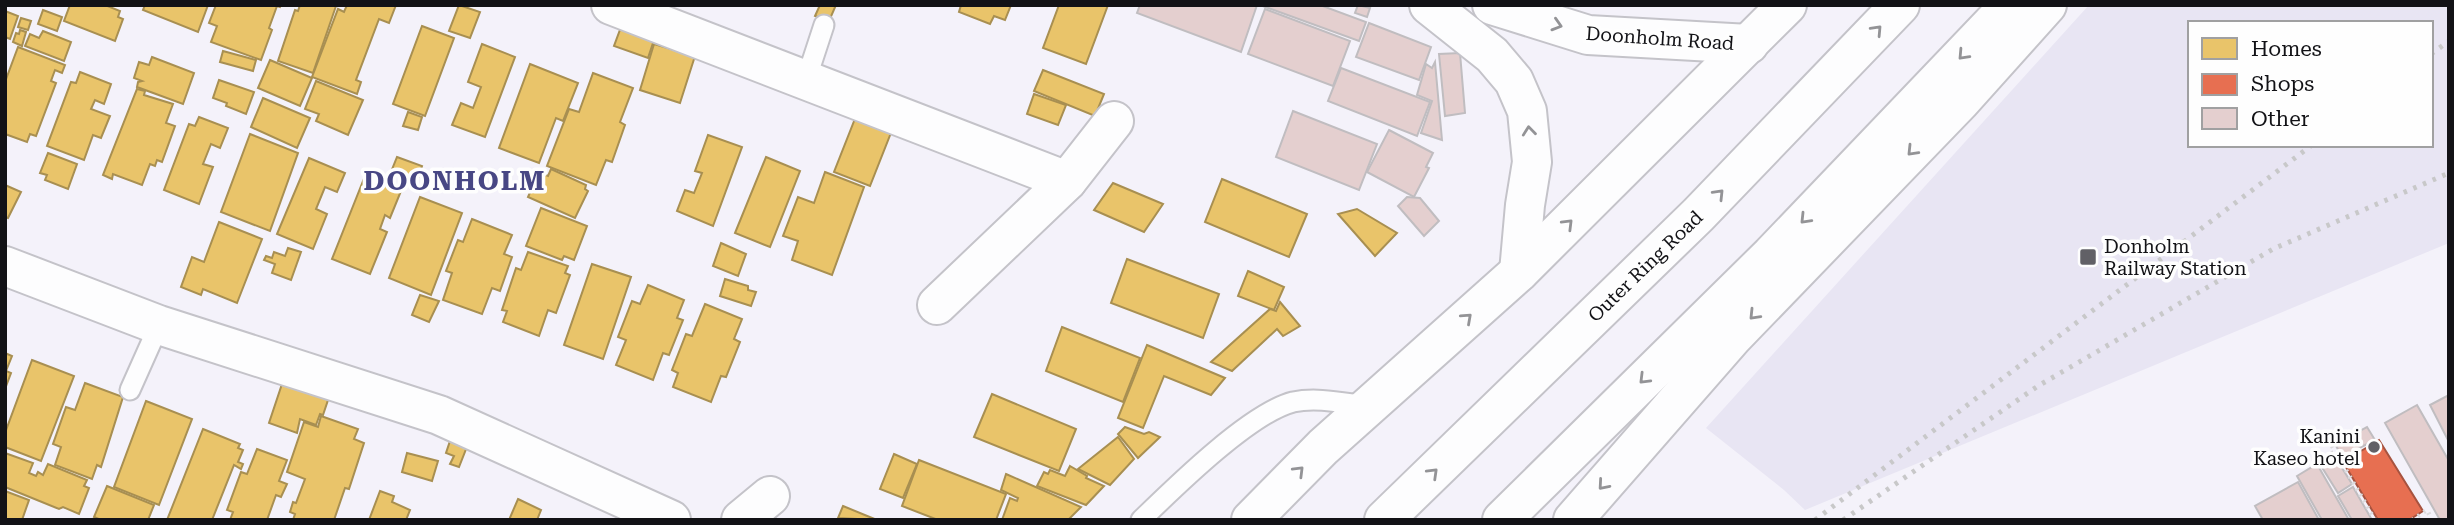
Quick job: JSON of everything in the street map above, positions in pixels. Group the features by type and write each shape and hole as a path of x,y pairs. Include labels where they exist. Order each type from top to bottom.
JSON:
{"main road":[{"path":"611,5 1067,181"},
{"path":"1429,5 1492,55 1514,81 1527,111 1532,162 1519,272"},
{"name":"Doonholm Road","path":"1492,5 1588,35 1749,44"},
{"path":"1251,520 1323,447 1519,272 1787,5"},
{"name":"Outer Ring Road","path":"1384,520 1698,215 1900,5"},
{"path":"1502,520 1770,256 2010,5"},
{"path":"1573,520 1733,337 1960,102 2047,5"},
{"path":"937,305 1067,181 1114,121"},
{"path":"5,266 159,325 439,415 671,520"},
{"path":"741,520 770,496"}],"lane":[{"path":"806,80 824,25"},
{"path":"130,390 159,325"},
{"path":"1141,520 1211,456 1276,408 1313,400 1369,406"}],"path":[{"path":"2332,446 2375,520"},
{"path":"2412,520 2427,510 2432,520"}],"shaded area":[{"path":"2089,5 2449,5 2449,243 1805,510 1706,428"}],"building: Homes":[{"path":"70,5 105,5 120,11 118,17 123,19 115,41 64,21"},
{"path":"145,5 208,5 198,32 143,10"},
{"path":"216,5 281,5 277,6 269,28 272,30 261,60 211,42 217,26 209,23"},
{"path":"300,5 339,5 336,6 313,73 278,61 295,10 298,11"},
{"path":"347,5 396,5 389,23 379,19 356,80 361,82 357,94 312,77 338,9 344,12"},
{"path":"459,5 480,12 470,38 449,31"},
{"path":"820,5 836,5 829,21 815,16"},
{"path":"961,5 1011,5 1005,20 994,16 990,24 959,12"},
{"path":"1059,5 1108,5 1086,64 1043,48"},
{"path":"43,10 62,17 57,31 38,24"},
{"path":"5,11 18,16 10,39 5,37"},
{"path":"21,18 31,21 28,30 18,27"},
{"path":"624,19 654,40 648,58 614,46"},
{"path":"422,26 454,38 425,116 393,104"},
{"path":"20,30 26,32 22,46 13,42"},
{"path":"43,31 71,42 64,61 25,46 30,34 39,38"},
{"path":"482,44 515,57 485,137 452,125 461,103 473,108 481,87 468,82"},
{"path":"654,44 695,56 680,103 640,90"},
{"path":"18,47 65,65 62,73 55,70 51,81 56,83 36,136 30,134 27,142 5,134 5,82"},
{"path":"223,51 256,60 253,71 220,62"},
{"path":"152,57 194,73 183,104 137,87 138,82 142,81 134,78 139,62 149,65"},
{"path":"270,60 312,78 300,106 258,88"},
{"path":"530,64 578,83 563,121 556,118 539,163 499,148"},
{"path":"1043,70 1104,94 1095,116 1034,91"},
{"path":"80,72 111,84 104,104 95,100 91,109 110,116 101,138 93,135 84,160 47,146 71,82 76,83"},
{"path":"593,73 633,88 620,122 625,125 612,162 606,160 596,185 547,166 569,109 579,112"},
{"path":"219,80 254,92 246,114 213,98"},
{"path":"316,81 363,100 348,135 316,121 319,114 305,109"},
{"path":"137,89 145,91 144,95 173,104 166,123 175,126 162,162 157,160 155,166 150,164 142,185 113,174 112,179 103,175"},
{"path":"1034,94 1066,105 1058,125 1027,114"},
{"path":"263,98 310,118 297,148 251,127"},
{"path":"860,106 896,120 870,186 834,172"},
{"path":"408,112 422,117 418,130 403,126"},
{"path":"199,117 228,128 220,148 211,144 203,164 213,167 199,204 164,190 189,124 195,126"},
{"path":"250,134 298,153 270,231 221,212"},
{"path":"708,135 742,147 713,226 677,211 685,190 694,193 702,173 695,171"},
{"path":"48,153 77,164 68,189 45,180 47,175 40,173"},
{"path":"397,157 422,166 417,181 391,172"},
{"path":"766,157 800,171 770,247 735,233"},
{"path":"309,158 345,173 337,192 325,187 316,209 327,214 313,249 277,234"},
{"path":"551,169 586,185 585,189 588,191 575,218 528,197 539,172 548,176"},
{"path":"825,172 864,187 832,275 792,260 798,241 783,236 798,197 814,203"},
{"path":"365,176 401,191 390,218 385,215 380,229 387,232 370,274 332,259"},
{"path":"1222,179 1307,214 1289,257 1205,222"},
{"path":"1113,183 1163,204 1144,232 1094,210"},
{"path":"5,185 21,192 8,218 5,217"},
{"path":"420,197 462,213 431,295 389,278"},
{"path":"541,208 587,226 574,260 564,256 562,260 526,246"},
{"path":"1357,209 1397,233 1375,256 1338,214"},
{"path":"472,219 512,235 504,254 512,257 500,291 492,288 482,314 443,300 452,273 446,271 458,240 463,242"},
{"path":"219,222 262,239 237,303 203,289 201,295 181,287 192,257 204,262"},
{"path":"721,243 746,254 738,276 713,266"},
{"path":"288,248 301,252 291,280 272,273 275,264 264,260 266,256 272,258 274,252 285,256"},
{"path":"528,252 568,266 565,273 570,275 556,313 548,310 539,336 503,322 507,311 502,310 516,268 521,270"},
{"path":"1127,259 1219,294 1203,338 1111,303"},
{"path":"592,264 631,277 603,359 564,345"},
{"path":"1248,271 1284,287 1274,310 1238,296"},
{"path":"725,279 748,286 748,290 756,292 751,306 720,296"},
{"path":"648,285 684,300 677,318 683,320 669,355 663,353 653,380 616,365 626,340 618,337 632,301 640,304"},
{"path":"420,295 439,301 429,322 412,315"},
{"path":"1280,302 1300,326 1283,336 1277,329 1232,371 1211,362 1270,309 1276,311"},
{"path":"705,304 742,319 734,339 740,342 726,377 721,376 711,402 673,387 678,373 672,370 686,334 692,336"},
{"path":"1062,327 1140,358 1123,402 1046,371"},
{"path":"1147,345 1225,378 1211,395 1164,376 1143,428 1118,418"},
{"path":"5,353 12,356 6,371 11,373 5,389"},
{"path":"32,360 74,376 41,461 5,447 5,433"},
{"path":"285,375 331,391 323,415 320,414 316,425 300,419 297,433 269,423"},
{"path":"85,383 123,397 101,467 97,465 92,479 55,465 61,447 53,444 66,407 75,410"},
{"path":"992,394 1076,429 1059,471 974,437"},
{"path":"146,401 192,419 159,505 114,487"},
{"path":"321,416 358,429 354,439 364,443 349,489 345,488 334,520 293,520 295,514 290,512 305,479 287,472 304,422 318,427"},
{"path":"1125,427 1160,437 1138,458 1118,434"},
{"path":"203,429 240,444 238,448 243,450 238,462 243,464 241,469 234,465 212,520 167,520"},
{"path":"1118,437 1134,459 1110,485 1078,469"},
{"path":"451,438 468,444 459,467 450,464 454,456 446,453"},
{"path":"257,449 287,460 279,481 287,484 281,497 276,495 267,520 230,520 233,512 227,510 241,472 247,474"},
{"path":"5,453 33,463 29,473 36,476 38,472 43,475 48,464 87,480 84,486 89,488 79,514 63,507 59,509 5,487"},
{"path":"407,453 438,461 432,481 402,472"},
{"path":"894,454 917,464 903,498 880,489"},
{"path":"919,460 1006,494 996,520 938,520 902,506"},
{"path":"1070,466 1087,476 1086,478 1104,486 1086,505 1037,486 1044,472 1048,474 1050,470 1065,476"},
{"path":"1006,474 1081,507 1068,520 1002,520 1010,498 1017,501 1018,498 1001,490"},
{"path":"107,486 154,505 148,520 101,520 94,517"},
{"path":"5,491 29,500 22,520 5,520"},
{"path":"380,491 394,496 392,502 410,510 406,520 369,520"},
{"path":"518,499 541,510 537,520 509,520"},
{"path":"843,506 877,520 838,518"}],"building: Shops":[{"path":"2379,440 2423,511 2409,520 2378,520 2343,462"}],"building: Other":[{"path":"1140,5 1257,5 1241,52 1137,13"},
{"path":"1260,5 1320,5 1366,22 1359,41"},
{"path":"1358,5 1370,8 1367,17 1355,13"},
{"path":"1265,9 1350,41 1333,86 1248,54"},
{"path":"1369,23 1431,47 1419,80 1356,57"},
{"path":"1460,53 1465,113 1445,116 1439,54"},
{"path":"1435,62 1442,140 1421,133 1432,101 1417,95 1426,64 1432,68"},
{"path":"1341,68 1430,102 1417,136 1328,101"},
{"path":"1293,111 1377,144 1359,190 1276,157"},
{"path":"1389,130 1433,153 1426,167 1429,168 1414,197 1367,172"},
{"path":"1407,197 1420,198 1439,221 1424,236 1398,206"},
{"path":"2449,395 2449,442 2430,405"},
{"path":"2417,405 2449,461 2449,520 2440,520 2385,423"},
{"path":"2367,427 2375,440 2342,457 2335,444"},
{"path":"2332,452 2352,484 2338,493 2318,461"},
{"path":"2317,464 2349,520 2322,520 2297,476"},
{"path":"2298,482 2319,520 2263,520 2255,506"},
{"path":"2353,487 2372,520 2352,520 2338,496"}],"railway":[{"path":"2433,53 2449,41"},
{"path":"1815,520 2309,147"},
{"path":"1843,520 2038,386 2273,249 2449,173"}],"place":[{"name":"Donholm Railway Station","path":"2088,257"},
{"name":"Kanini Kaseo hotel","path":"2374,447"}],"district":[{"name":"DOONHOLM","path":"455,181"}]}
